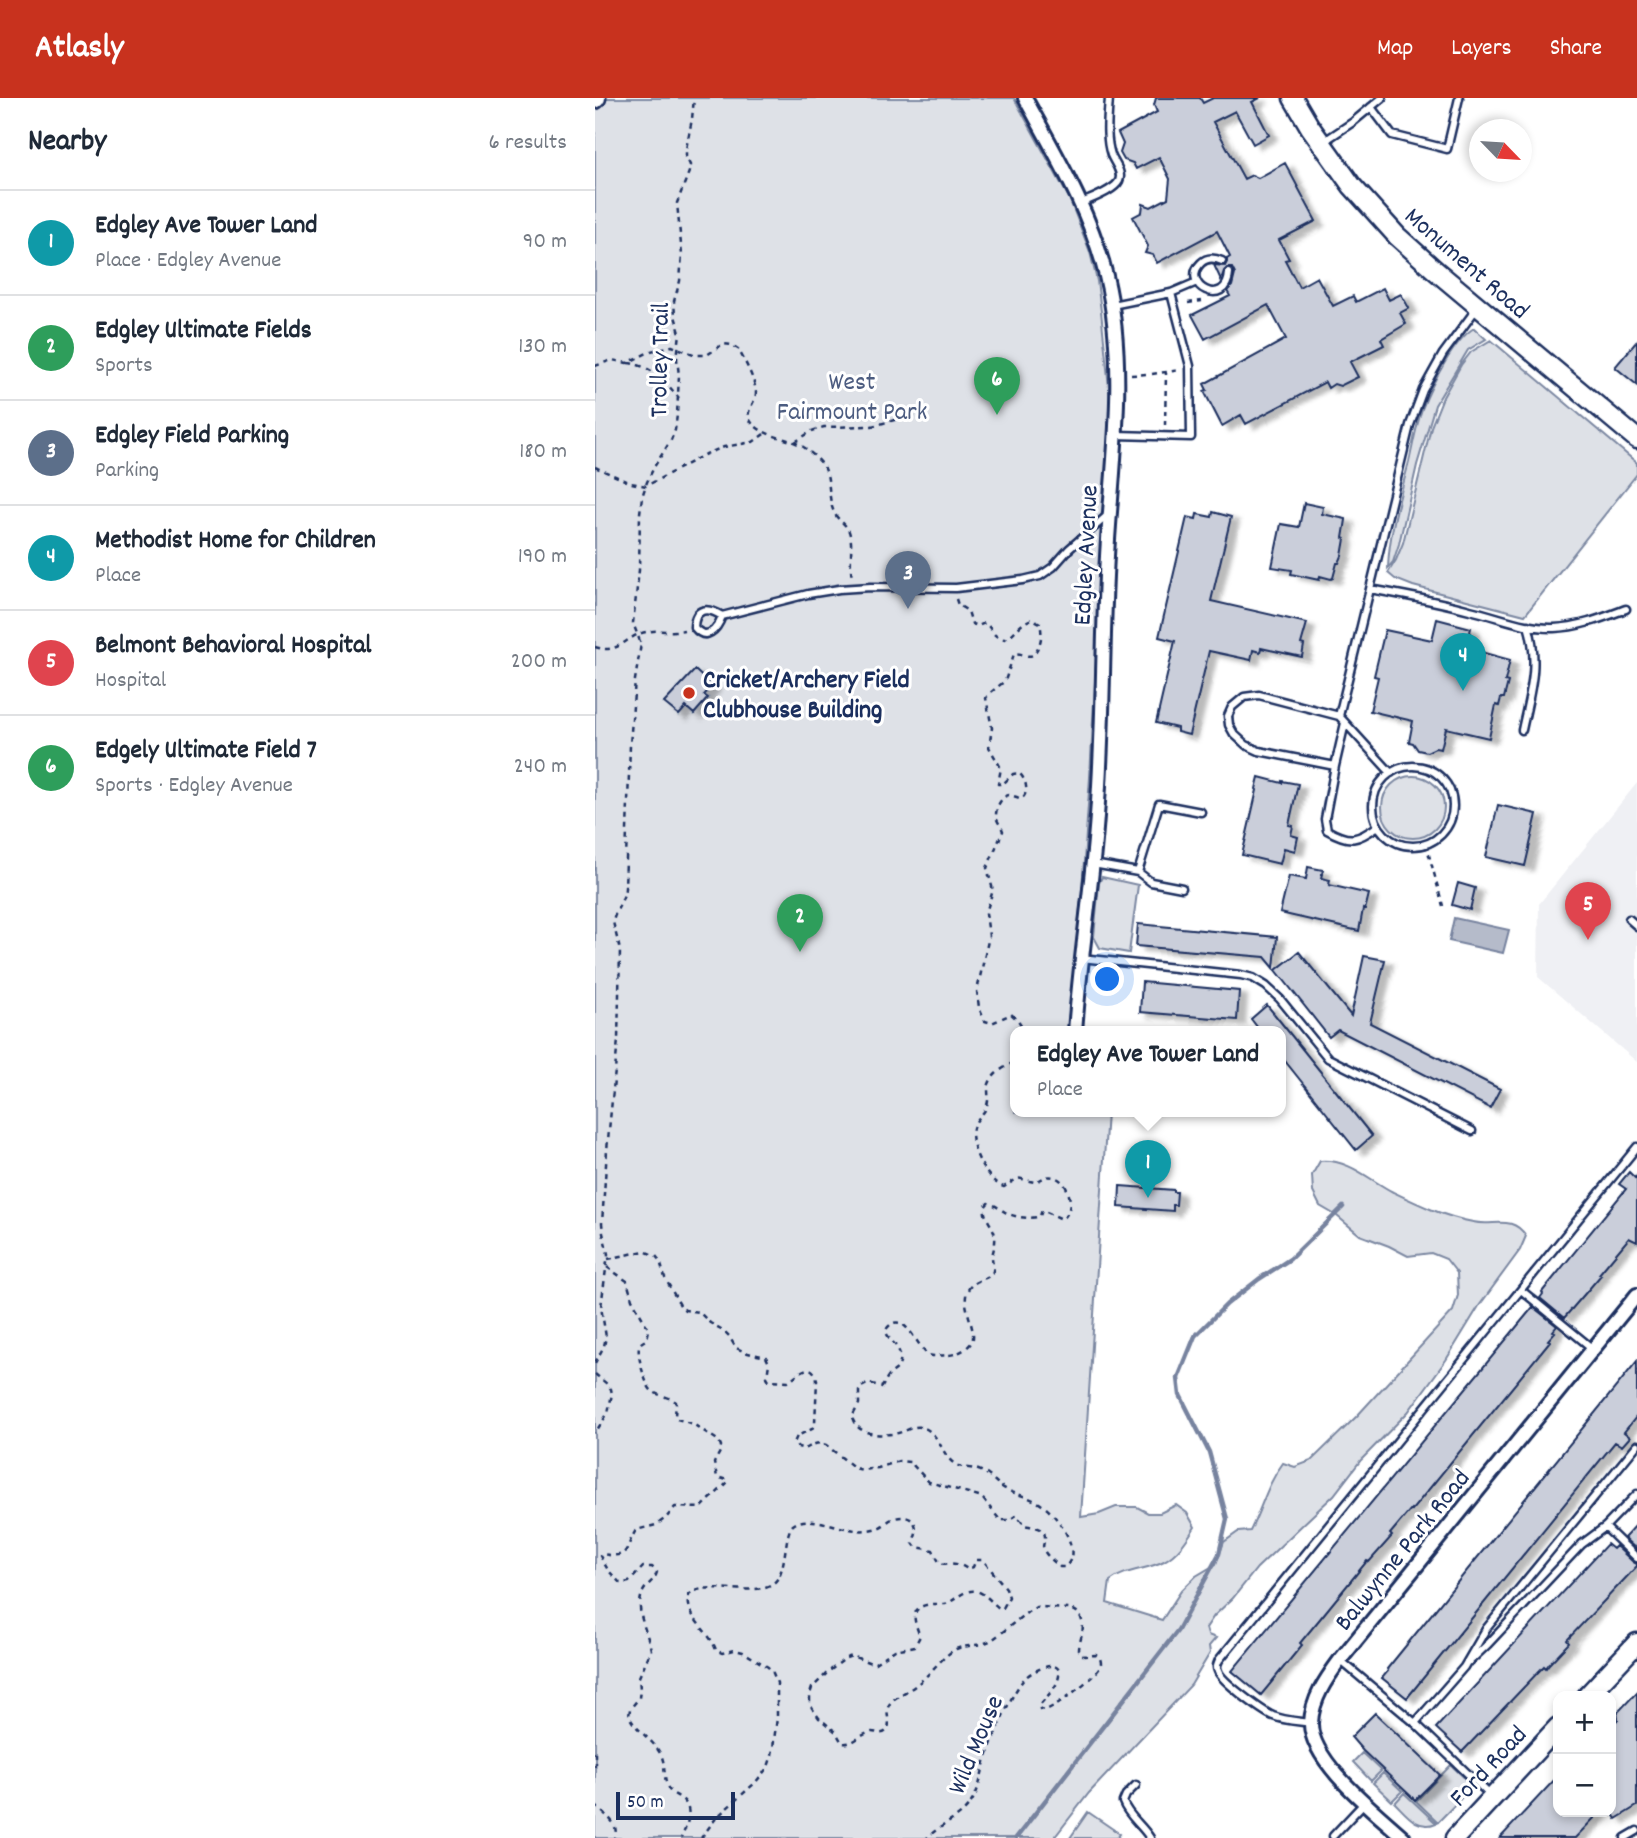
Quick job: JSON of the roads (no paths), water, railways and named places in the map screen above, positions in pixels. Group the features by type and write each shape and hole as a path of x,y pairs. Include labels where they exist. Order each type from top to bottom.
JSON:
{"street":[{"name":"Edgley Avenue","path":"1025,98 1080,204 1100,252 1112,305 1117,375 1102,646 1100,776 1075,1026"},
{"name":"Monument Road","path":"1293,98 1321,144 1383,222 1419,257 1637,439"},
{"name":"Balwynne Park Road","path":"1311,1723 1318,1695 1340,1660 1637,1295"},
{"path":"1594,1691 1637,1643"},
{"path":"1311,1723 1312,1736 1324,1759 1404,1838"},
{"name":"Ford Road","path":"1454,1838 1553,1732"}],"lane":[{"path":"1080,204 1113,187 1120,175 1108,139 1108,98"},
{"path":"1321,144 1382,98"},
{"path":"1371,107 1392,135 1447,149 1459,98"},
{"path":"1222,261 1210,259 1199,265 1195,276 1197,282 1203,290 1214,292 1227,284 1229,273"},
{"path":"1112,305 1171,293 1197,282"},
{"path":"1115,435 1191,437 1191,366 1171,293"},
{"path":"1339,716 1410,425 1423,390 1443,354 1479,307"},
{"path":"722,616 719,625 709,633 698,632 694,627 697,614 702,610 722,616 808,594 854,587 956,588 1040,576 1109,514"},
{"path":"1370,589 1550,628 1589,623 1626,610"},
{"path":"1522,730 1535,663 1534,643 1528,625"},
{"path":"1335,766 1259,751 1246,745 1229,725 1228,716 1232,707 1244,697 1259,695 1339,716 1391,773"},
{"path":"1345,723 1325,819 1327,830 1348,839 1362,838 1378,827"},
{"path":"1409,766 1423,767 1435,772 1445,781 1451,793 1451,819 1435,840 1410,846 1397,843 1378,827 1373,814 1373,801 1377,788 1391,773 1409,766"},
{"path":"1138,872 1159,804 1201,812"},
{"path":"1093,864 1138,872 1151,882 1182,888"},
{"path":"1629,919 1637,926"},
{"path":"1081,958 1252,978 1280,999 1328,1058 1472,1131"},
{"path":"1311,1723 1283,1719 1262,1710 1224,1680 1218,1673 1219,1660 1637,1147"},
{"path":"1521,1290 1593,1349"},
{"path":"1464,1667 1486,1629 1637,1446"},
{"path":"1415,1723 1464,1667 1582,1545 1605,1527 1637,1494"},
{"path":"1605,1527 1637,1558"},
{"path":"1340,1660 1415,1723 1493,1797"},
{"path":"1136,1785 1123,1802 1126,1810 1150,1838"},
{"path":"1333,1836 1365,1802"},
{"path":"1625,1838 1637,1831"}],"water":[{"path":"1454,918 1509,930 1503,953 1449,941"}],"waterway":[{"path":"1016,1838 1178,1630 1219,1554 1227,1519 1209,1452 1180,1395 1178,1378 1195,1336 1227,1304 1290,1259 1343,1207"}],"place":[{"name":"Edgely Ultimate Field 7","path":"997,415"},
{"name":"Edgley Field Parking","path":"908,609"},
{"name":"Methodist Home for Children","path":"1463,691"},
{"name":"Cricket/Archery Field Clubhouse Building","path":"689,693"},
{"name":"Belmont Behavioral Hospital","path":"1588,940"},
{"name":"Edgley Ultimate Fields","path":"800,952"},
{"name":"Edgley Ave Tower Land","path":"1148,1198"}],"park label":[{"name":"West Fairmount Park","path":"852,395"}]}
